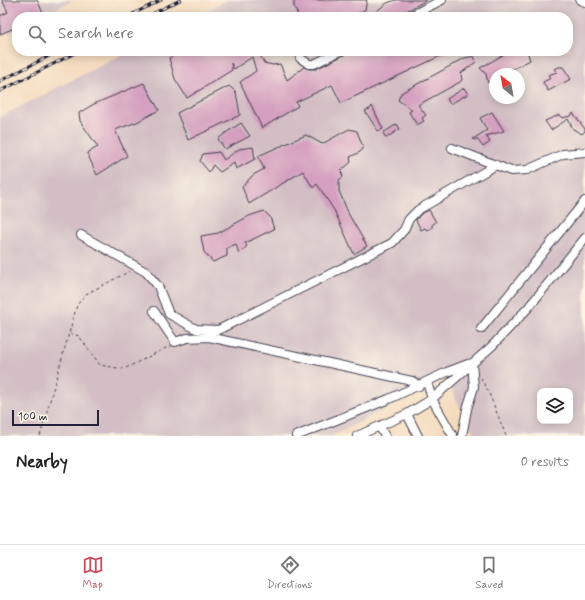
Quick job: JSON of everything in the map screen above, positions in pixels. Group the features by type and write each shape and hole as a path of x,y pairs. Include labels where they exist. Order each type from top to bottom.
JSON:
{"street":[{"path":"418,12 442,0"},
{"path":"580,0 585,2"},
{"path":"300,58 309,64 314,64 330,56"},
{"path":"452,148 511,171 528,170 563,154 585,152"},
{"path":"81,234 146,272 158,286 169,314 196,329 218,330 392,243 404,230 409,219 418,210 496,165"},
{"path":"481,329 585,201"},
{"path":"357,436 407,414 432,399 472,362 492,346 528,308 585,238"},
{"path":"154,311 175,342 187,338 210,337 423,384 453,436"},
{"path":"296,436 389,399 472,362"},
{"path":"461,434 474,387 472,362"},
{"path":"407,414 418,436"},
{"path":"379,426 385,436"}],"path":[{"path":"40,436 77,306 86,294 137,267"},
{"path":"69,333 79,336 100,365 124,369 175,342"},
{"path":"479,375 489,393 506,436"}],"shaded area":[{"path":"0,0 74,0 50,12 12,12 12,31 0,37"},
{"path":"228,0 585,0 585,436 473,436 474,433 445,379 332,436 0,436 0,117 119,56 573,56 573,12 205,12"}],"building":[{"path":"2,0 37,0 43,12 12,12 12,29 0,34 0,16 8,12"},
{"path":"294,0 367,0 365,10 361,12 296,12 294,7"},
{"path":"396,0 427,0 404,12 375,12 387,3"},
{"path":"173,56 260,56 264,63 273,65 280,64 287,80 304,67 316,69 342,56 440,56 341,103 332,85 296,102 298,106 262,128 240,82 256,71 252,57 234,69 231,63 232,70 187,98 175,79 169,58"},
{"path":"474,56 476,62 461,73 462,80 460,82 418,105 426,115 422,118 424,121 417,125 409,112 412,110 398,100 401,93 465,58"},
{"path":"501,56 529,56 530,60 515,68 489,68 488,83 486,74 480,68"},
{"path":"563,67 571,79 548,91 543,82 551,78 548,75 557,72 554,69"},
{"path":"144,83 159,110 137,122 115,130 127,156 97,175 87,153 98,147 80,121 79,113 94,104"},
{"path":"229,86 236,92 240,115 188,140 177,113"},
{"path":"464,88 468,94 450,104 447,99"},
{"path":"372,106 383,129 378,131 365,111 370,109"},
{"path":"492,112 504,131 486,136 490,142 483,147 477,139 473,139 487,130 480,118"},
{"path":"573,113 585,129 582,134 573,129 568,119 551,130 545,121 559,115 562,118 571,116"},
{"path":"241,123 250,136 225,149 218,139"},
{"path":"397,124 400,129 386,138 383,133"},
{"path":"349,129 357,131 363,147 360,152 350,157 351,162 341,171 343,177 339,180 339,191 349,215 367,246 354,254 334,210 317,184 313,188 303,171 249,204 242,187 253,175 264,169 258,156 306,135 322,144"},
{"path":"253,147 255,159 236,169 234,163 220,172 213,165 209,172 200,161 203,154 219,152 224,160 239,149"},
{"path":"429,210 436,222 432,225 432,228 427,230 425,228 421,230 416,220 421,214"},
{"path":"264,211 270,217 274,229 245,243 247,246 239,254 236,244 227,248 227,256 213,262 204,252 201,236 218,233 249,216"}],"railway":[{"path":"137,12 161,0"},
{"path":"156,12 180,0"},
{"path":"0,81 49,56"},
{"path":"0,91 69,56"}]}
